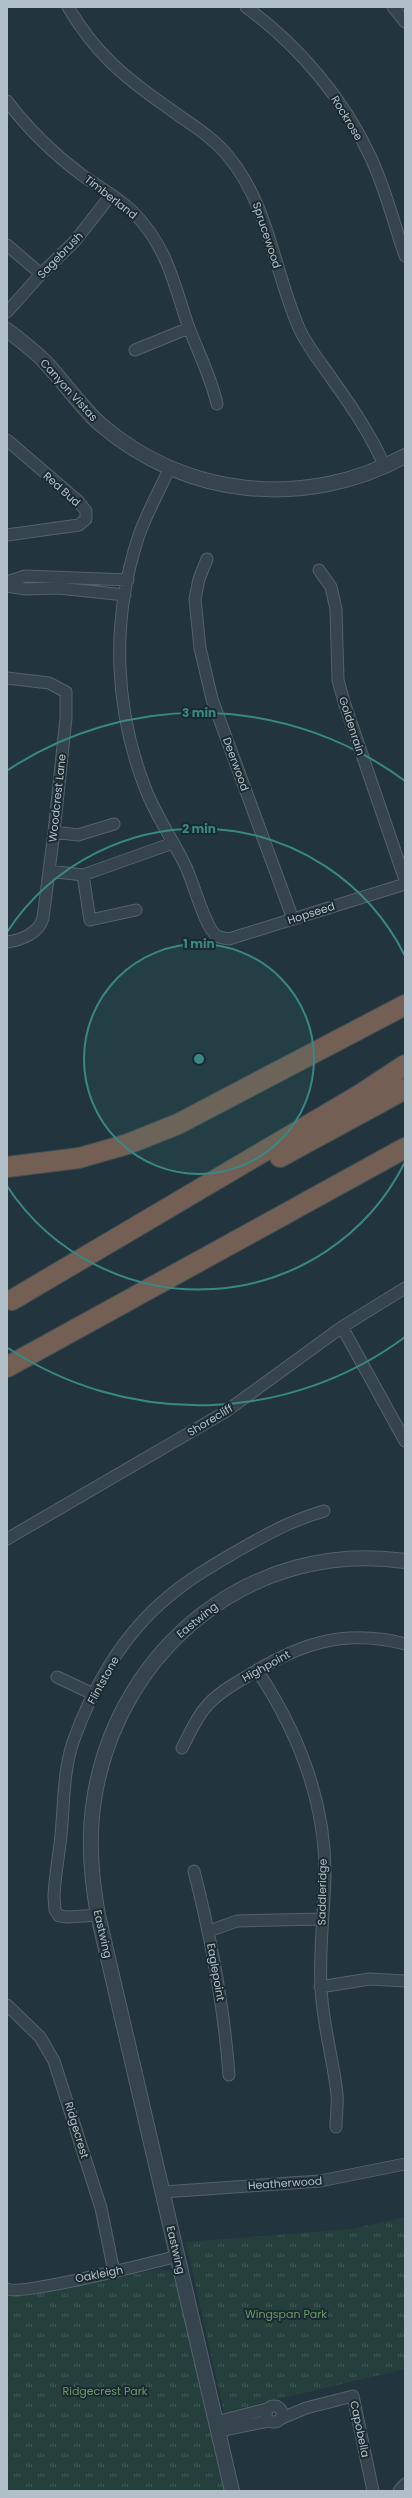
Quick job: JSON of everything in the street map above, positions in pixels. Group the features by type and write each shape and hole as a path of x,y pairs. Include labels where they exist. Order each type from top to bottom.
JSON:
{"highway":[{"path":"7,1167 79,1158 128,1144 178,1124 405,1005"},
{"path":"10,1302 361,1094 405,1066"},
{"path":"10,1302 405,1089"},
{"path":"7,1367 405,1148"}],"street":[{"name":"Sprucewood","path":"68,7 83,33 105,59 148,94 202,132 227,154 243,175 260,208 300,330 355,410 385,467"},
{"name":"Rockrose","path":"246,7 288,42 338,99 371,158 388,199 405,256"},
{"path":"393,7 405,22"},
{"name":"Timberland","path":"7,101 48,147 132,211 148,230 164,255 175,281 189,328 211,379 217,404"},
{"name":"Sagebrush","path":"7,312 40,274 75,242 111,195"},
{"path":"7,245 40,274"},
{"path":"135,350 189,328"},
{"name":"Canyon Vistas","path":"7,330 46,363 100,424 120,440 169,469 204,481 273,491 331,484 360,477 385,467 405,456"},
{"name":"Red Bud","path":"7,440 78,501 86,511 86,519 79,525 7,535"},
{"path":"50,870 83,875 173,843 146,791 132,748 123,710 119,674 120,638 128,580 139,537 169,469"},
{"name":"Deerwood","path":"207,559 199,579 195,600 200,648 212,699 293,919"},
{"name":"Goldenrain","path":"319,570 331,587 336,610 338,680 344,702 405,880"},
{"path":"7,582 25,576 128,580"},
{"path":"7,586 25,589 58,588 125,595"},
{"name":"Woodcrest Lane","path":"7,678 49,683 66,692 66,718 50,870 41,925 34,932 16,941 7,942"},
{"path":"54,832 78,835 114,824"},
{"name":"Hopseed","path":"173,843 194,886 206,922 217,936 229,939 405,884"},
{"path":"83,875 90,920 136,910"},
{"name":"Shorecliff","path":"7,1539 225,1412 342,1327 405,1288"},
{"path":"342,1327 405,1441"},
{"name":"Flintstone","path":"98,1915 68,1917 59,1916 55,1910 54,1896 65,1780 73,1743 93,1694 110,1664 127,1641 168,1597 217,1563 293,1520 324,1511"},
{"name":"Eastwing","path":"232,2491 98,1915 92,1884 90,1852 94,1800 102,1764 125,1706 142,1678 161,1654 181,1631 203,1612 241,1588 276,1573 329,1560 364,1558 405,1561"},
{"name":"Highpoint","path":"182,1748 205,1708 229,1688 287,1653 314,1643 347,1637 384,1639 405,1644"},
{"name":"Saddleridge","path":"257,1670 278,1701 294,1733 315,1796 322,1829 325,1876 320,1987 337,2094 336,2127"},
{"path":"57,1678 93,1694"},
{"name":"Eaglepoint","path":"194,1871 209,1931 226,2030 229,2075"},
{"path":"209,1931 237,1921 322,1919"},
{"path":"320,1987 369,1979 405,1981"},
{"name":"Ridgecrest","path":"7,2005 40,2037 54,2061 101,2208 114,2272"},
{"name":"Heatherwood","path":"163,2192 320,2181 405,2164"},
{"name":"Oakleigh","path":"7,2289 20,2290 114,2272 178,2256"},
{"name":"Capobella","path":"217,2426 275,2420 300,2409 353,2396 373,2491"},
{"name":"Capobella","path":"217,2426 274,2406 279,2408 300,2409"},
{"path":"267,2409 266,2417 275,2420 282,2415 279,2408"},
{"path":"399,2491 405,2484"}],"green space":[{"name":"Wingspan Park","path":"405,2217 405,2369 224,2412 186,2242 352,2229"},
{"name":"Ridgecrest Park","path":"161,2269 179,2273 230,2491 7,2491 7,2289 15,2294 26,2295 39,2289 89,2279 113,2278"}]}
